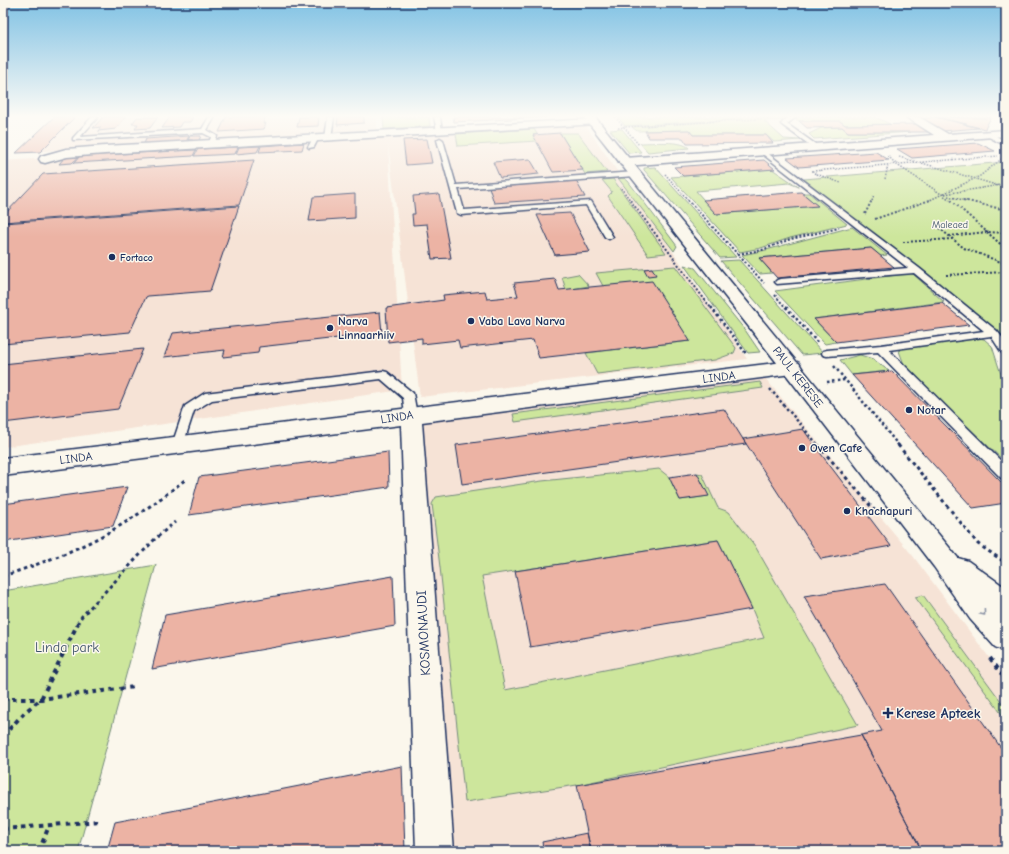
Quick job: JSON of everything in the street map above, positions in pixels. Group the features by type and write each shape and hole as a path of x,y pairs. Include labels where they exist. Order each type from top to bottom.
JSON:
{"main road":[{"path":"46,159 53,157"},
{"name":"PAUL KERESE","path":"621,157 792,368 943,559 962,588 988,619 996,646"},
{"path":"625,162 690,157"},
{"name":"LINDA","path":"3,467 792,368"},
{"name":"KOSMONAUDI","path":"411,415 435,851"},
{"path":"943,559 1006,604"}],"lane":[{"path":"445,157 461,213 588,203 609,238"},
{"path":"770,157 858,224 993,333 1001,342 1006,351"},
{"path":"453,187 635,174"},
{"path":"780,282 919,273"},
{"path":"827,353 881,348 993,333"},
{"path":"881,348 1006,474"},
{"path":"178,445 189,409 209,396 383,375 409,396 411,415"}],"path":[{"path":"649,157 765,284"},
{"path":"900,157 1006,188"},
{"path":"842,183 810,172 982,157"},
{"path":"738,254 762,250 791,239 858,224 905,210 945,194 975,179 996,165 1003,157"},
{"path":"897,165 945,194 1006,249"},
{"path":"885,179 888,166"},
{"path":"615,176 616,181 760,372 771,390 878,515"},
{"path":"945,194 1006,184"},
{"path":"858,224 874,196"},
{"path":"947,196 1006,210"},
{"path":"939,228 952,239 972,252 1006,264"},
{"path":"948,236 987,232 1006,233"},
{"path":"881,243 952,239"},
{"path":"919,273 1006,272"},
{"path":"775,295 827,353 835,369 978,544 1006,563"},
{"path":"3,576 39,564 106,534 186,479"},
{"path":"3,736 25,712 41,699 82,616 155,540 175,522"},
{"path":"996,646 1006,680"},
{"path":"3,699 41,699 134,687"},
{"path":"3,829 49,826 100,820"},
{"path":"39,851 49,826"}],"shaded area":[{"path":"66,157 389,157 402,390 3,447 3,161"},
{"path":"390,157 607,157 747,359 420,397"},
{"path":"760,372 913,556 1006,680 1006,851 435,851 411,415"}],"green space":[{"path":"575,157 596,157 607,172 585,174"},
{"name":"Maleaed","path":"1006,162 1006,342 804,179"},
{"path":"655,167 736,257 720,258 644,170 644,168"},
{"path":"772,169 799,187 789,183 696,191 716,214 817,206 803,193 809,193 847,224 790,238 761,248 740,252 671,177"},
{"path":"618,178 624,178 628,181 677,246 674,251"},
{"path":"613,179 666,253 648,255 608,196 612,192 602,180"},
{"path":"852,227 887,255 880,256 871,248 759,258 772,273 760,274 742,255 766,250"},
{"path":"739,260 823,353 802,355 721,261"},
{"path":"684,265 695,268 745,330 760,352 748,353"},
{"path":"675,266 736,348 734,353 715,360 597,374 586,353 690,341 603,286 596,273"},
{"path":"912,273 944,302 814,319 836,342 825,344 775,291"},
{"path":"578,274 589,286 566,290 562,277"},
{"path":"974,337 984,339 992,346 1006,390 1006,463 905,367 899,351 905,347"},
{"path":"860,355 873,359 889,371 852,375 840,360"},
{"path":"760,382 763,388 515,422 513,414"},
{"path":"659,469 669,477 680,500 708,496 697,473 702,474 718,508 729,512 755,546 858,725 577,785 465,802 432,504 436,497 542,481","holes":["718,540 752,609 764,638 505,690 482,576"]},
{"name":"Linda park","path":"156,565 78,851 3,851 3,591"},
{"path":"923,595 1006,708 1006,720 915,597"}],"building":[{"path":"65,157 79,157 72,163 59,164"},
{"path":"79,157 178,157 74,163"},
{"path":"405,157 431,157 432,163 406,165"},
{"path":"545,157 575,157 583,170 553,172"},
{"path":"884,157 889,160 799,167 787,158"},
{"path":"530,159 539,174 500,178 493,162"},
{"path":"254,160 239,205 3,222 3,216 43,174"},
{"path":"764,160 775,169 683,176 674,167"},
{"path":"576,181 585,197 494,203 489,187"},
{"path":"801,192 818,206 716,214 703,200"},
{"path":"355,194 355,218 309,221 313,197"},
{"path":"439,194 451,258 432,259 427,224 413,225 412,214 415,214 413,196"},
{"name":"Fortaco","path":"239,206 210,291 146,297 130,332 3,344 3,223"},
{"path":"570,213 590,252 555,255 537,215"},
{"path":"871,248 894,267 777,278 759,258"},
{"path":"652,268 656,275 648,276 644,269"},
{"path":"555,279 559,290 652,281 690,341 539,358 533,340 460,348 458,340 422,344 422,338 388,342 386,308 444,300 443,295 485,291 487,299 518,296 514,283"},
{"path":"942,303 969,325 836,342 814,319"},
{"path":"380,312 382,333 259,347 258,353 223,357 225,350 164,357 173,333"},
{"path":"143,349 118,409 3,423 3,364"},
{"path":"892,371 1006,487 1006,503 973,508 852,375"},
{"path":"724,409 746,444 462,484 456,445"},
{"path":"803,429 891,546 821,559 743,439"},
{"path":"388,452 389,487 189,515 199,477"},
{"path":"697,473 709,496 680,500 669,477"},
{"path":"127,487 113,526 3,542 3,504"},
{"path":"718,540 752,609 530,647 515,571"},
{"path":"393,576 395,626 152,669 165,615"},
{"path":"885,584 1006,755 1006,851 922,851 861,735 882,731 804,596"},
{"path":"861,735 922,851 591,851 577,785"},
{"path":"402,766 405,851 107,851 115,822"},
{"path":"587,833 591,851 544,851 542,842"}],"place":[{"name":"Fortaco","path":"112,257"},
{"name":"Vaba Lava Narva","path":"471,321"},
{"name":"Narva Linnaarhiiv","path":"330,328"},
{"name":"Notar","path":"909,410"},
{"name":"Oven Cafe","path":"802,448"},
{"name":"Khachapuri","path":"847,511"},
{"name":"Kerese Apteek","path":"888,713"}]}
